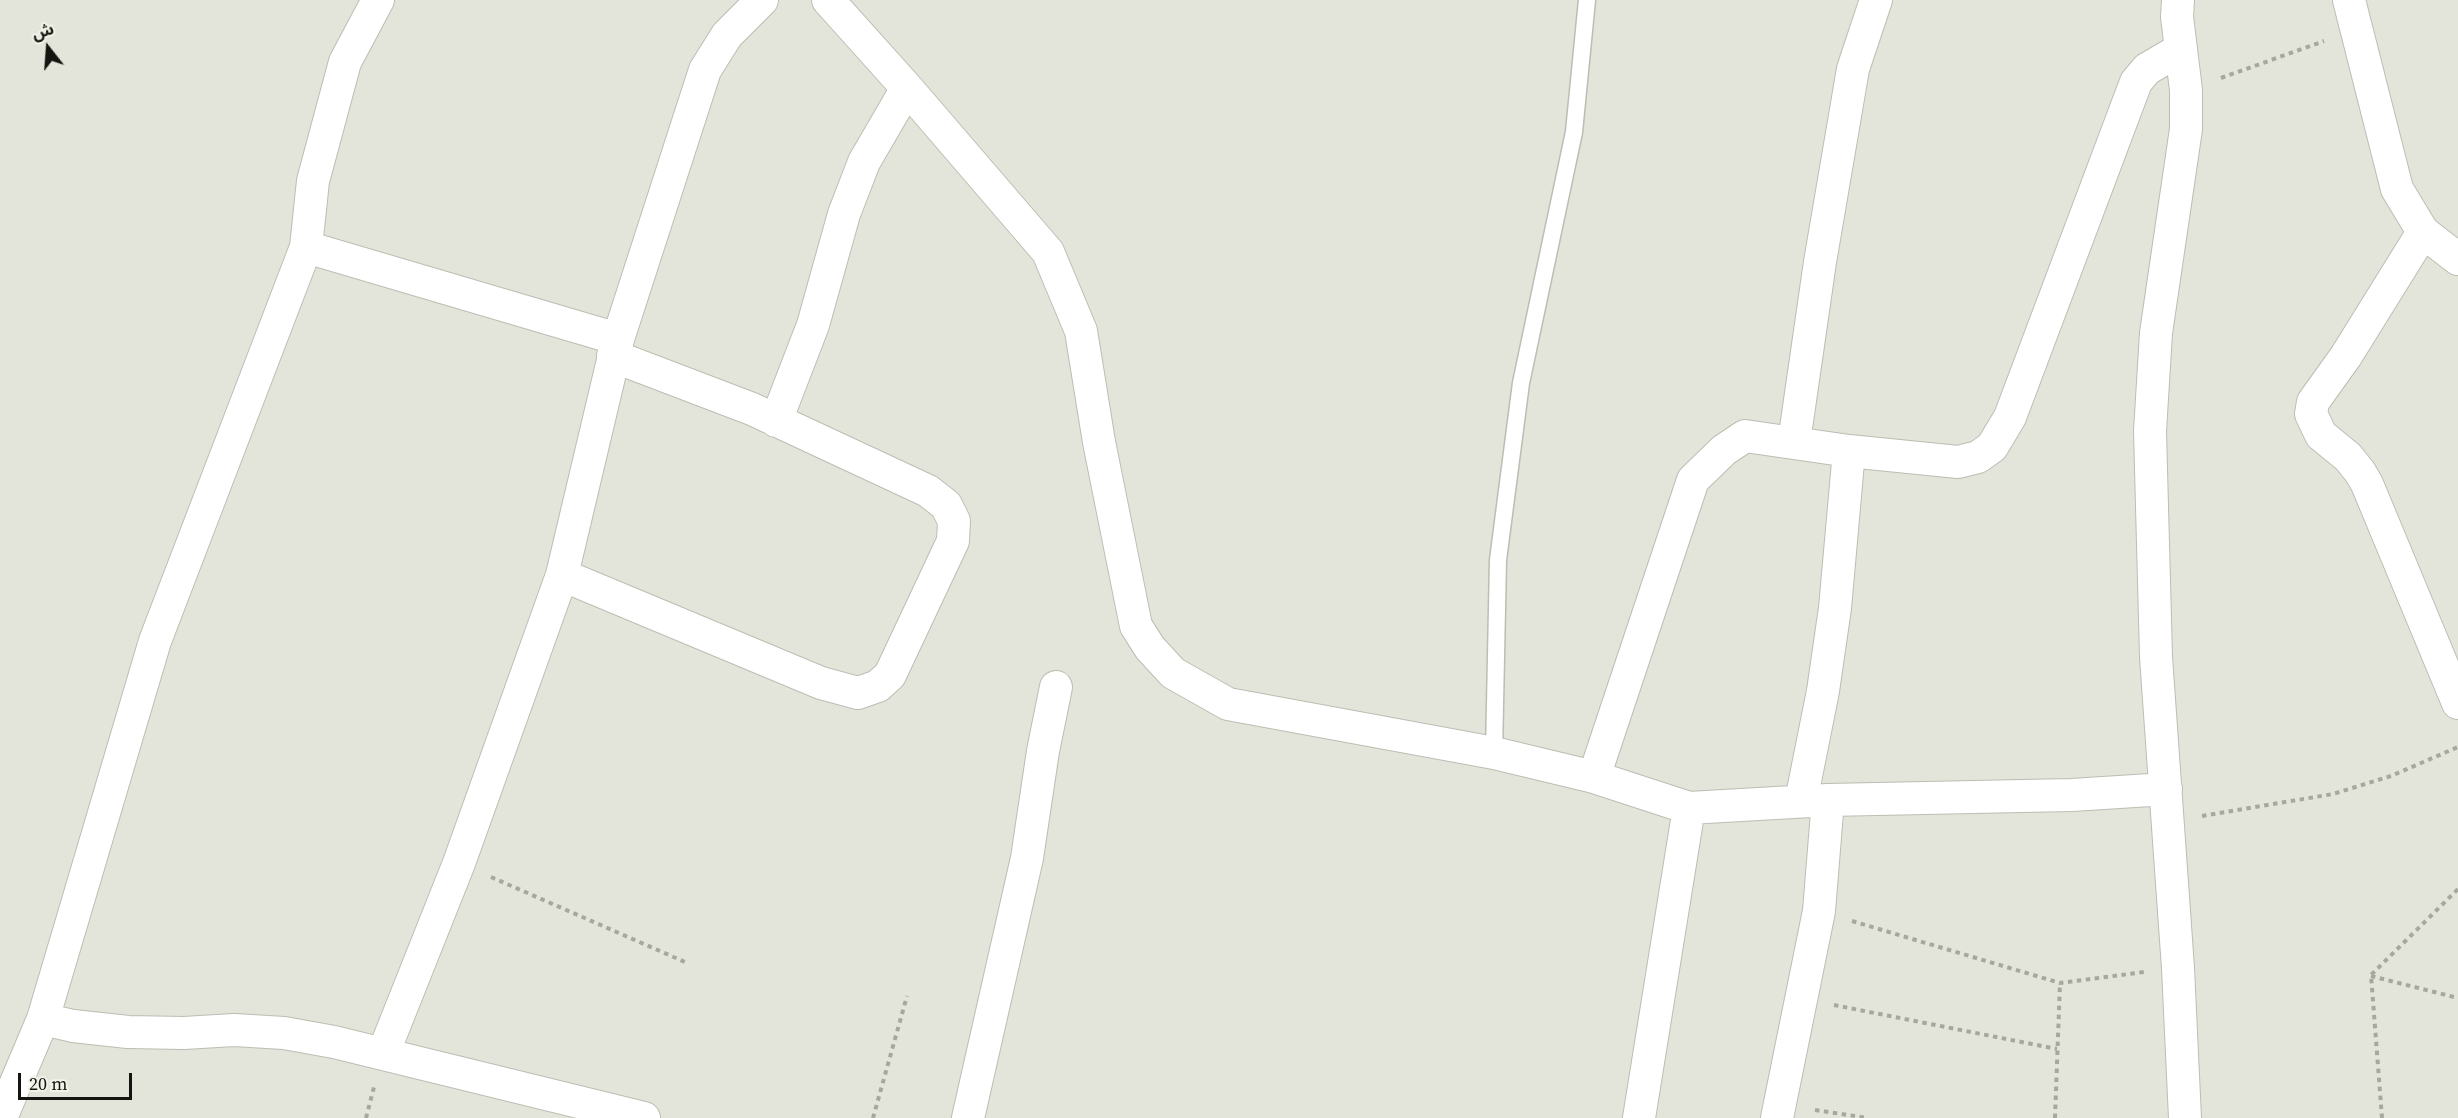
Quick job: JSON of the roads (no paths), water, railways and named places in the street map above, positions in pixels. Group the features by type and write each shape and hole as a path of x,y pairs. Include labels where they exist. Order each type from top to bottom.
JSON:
{"street":[{"path":"1,1118 43,1019 155,641 306,247 313,181 345,62 378,0"},
{"path":"383,1054 459,863 562,575 615,348 705,70 727,35 762,0"},
{"path":"828,0 1048,252 1081,331 1099,442 1136,626 1150,648 1173,673 1228,705 1494,753 1594,777 1689,808 1815,800 2072,795 2166,789"},
{"path":"1794,442 1820,262 1853,69 1876,0"},
{"path":"2178,0 2177,17 2186,90 2186,129 2156,333 2150,431 2156,657 2178,968 2185,1118"},
{"path":"2349,0 2354,30 2397,189 2423,232 2458,259"},
{"path":"1594,777 1693,480 1724,450 1745,436 1849,451 1958,462 1978,458 1992,447 2010,417 2136,82 2147,69 2181,49"},
{"path":"776,421 813,325 844,213 864,162 907,88"},
{"path":"2423,232 2346,356 2313,402 2311,414 2321,435 2348,457 2367,484 2458,704"},
{"path":"306,247 615,348 928,491 946,505 954,521 953,541 890,675 878,686 858,693 820,684 562,575"},
{"path":"1778,1111 1819,911 1815,800 1823,691 1835,608 1849,451"},
{"path":"968,1118 1027,858 1043,752 1056,687"},
{"path":"1639,1118 1689,808"},
{"path":"43,1019 73,1026 128,1032 184,1033 234,1030 284,1033 383,1054 644,1118"}],"lane":[{"path":"1494,753 1498,561 1521,383 1574,132 1587,0"}]}
